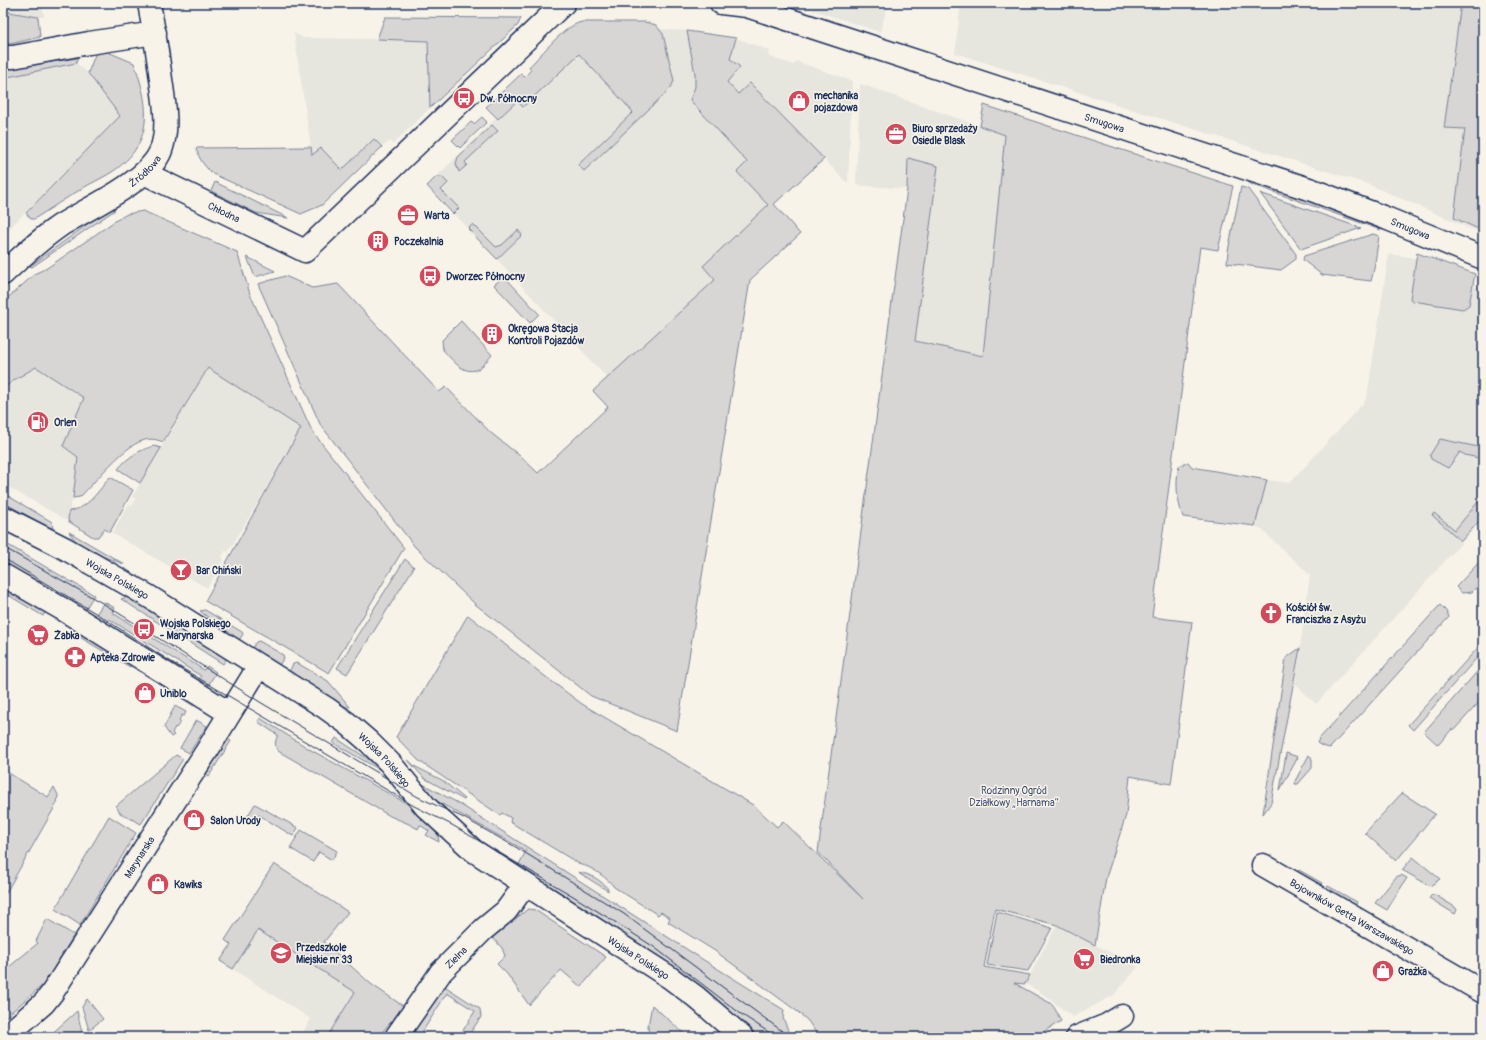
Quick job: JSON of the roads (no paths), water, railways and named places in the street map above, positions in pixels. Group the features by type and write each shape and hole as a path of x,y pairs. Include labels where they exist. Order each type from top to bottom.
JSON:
{"street":[{"name":"Źródłowa","path":"3,274 26,252 52,232 125,188 144,173 161,152 165,116 155,33 149,3"},
{"name":"Chłodna","path":"144,173 305,250 564,3"},
{"name":"Smugowa","path":"721,3 747,6 1312,190 1388,218 1483,258"},
{"path":"3,57 13,57 155,33"},
{"name":"Wojska Polskiego","path":"3,517 66,549 148,596 326,708 347,723 369,742 390,763 426,807 474,851 669,977 696,997 742,1037"},
{"path":"3,575 64,610 229,713"},
{"name":"Marynarska","path":"5,1037 44,1003 52,993 208,749 259,666"},
{"name":"Bojowników Getta Warszawskiego","path":"1264,865 1483,992"},
{"name":"Zielna","path":"396,1037 441,972 484,929 506,911 525,885"},
{"path":"1077,1037 1122,1016 1107,1037"}],"tram line":[{"path":"3,547 104,604 260,702 418,797 464,818 514,846 624,914 790,1037"},
{"path":"3,558 97,614 173,663 414,806 452,825 615,922 654,947 741,1014 776,1037"}],"place":[{"name":"Dw. Północny","path":"464,98"},
{"name":"mechanika pojazdowa","path":"799,101"},
{"name":"Biuro sprzedaży Osiedle Blask","path":"896,134"},
{"name":"Warta","path":"408,215"},
{"name":"Poczekalnia","path":"378,241"},
{"name":"Dworzec Północny","path":"430,276"},
{"name":"Okręgowa Stacja Kontroli Pojazdów","path":"492,334"},
{"name":"Orlen","path":"38,422"},
{"name":"Bar Chiński","path":"181,570"},
{"name":"Kościół św. Franciszka z Asyżu","path":"1271,613"},
{"name":"Wojska Polskiego - Marynarska","path":"144,629"},
{"name":"Żabka","path":"38,635"},
{"name":"Apteka Zdrowie","path":"75,657"},
{"name":"Uniblo","path":"145,693"},
{"name":"Salon Urody","path":"194,820"},
{"name":"Kawiks","path":"158,884"},
{"name":"Przedszkole Miejskie nr 33","path":"281,953"},
{"name":"Biedronka","path":"1084,959"},
{"name":"Grażka","path":"1383,971"}],"park label":[{"name":"Rodzinny Ogród Działkowy „Harnama”","path":"1014,796"}]}
